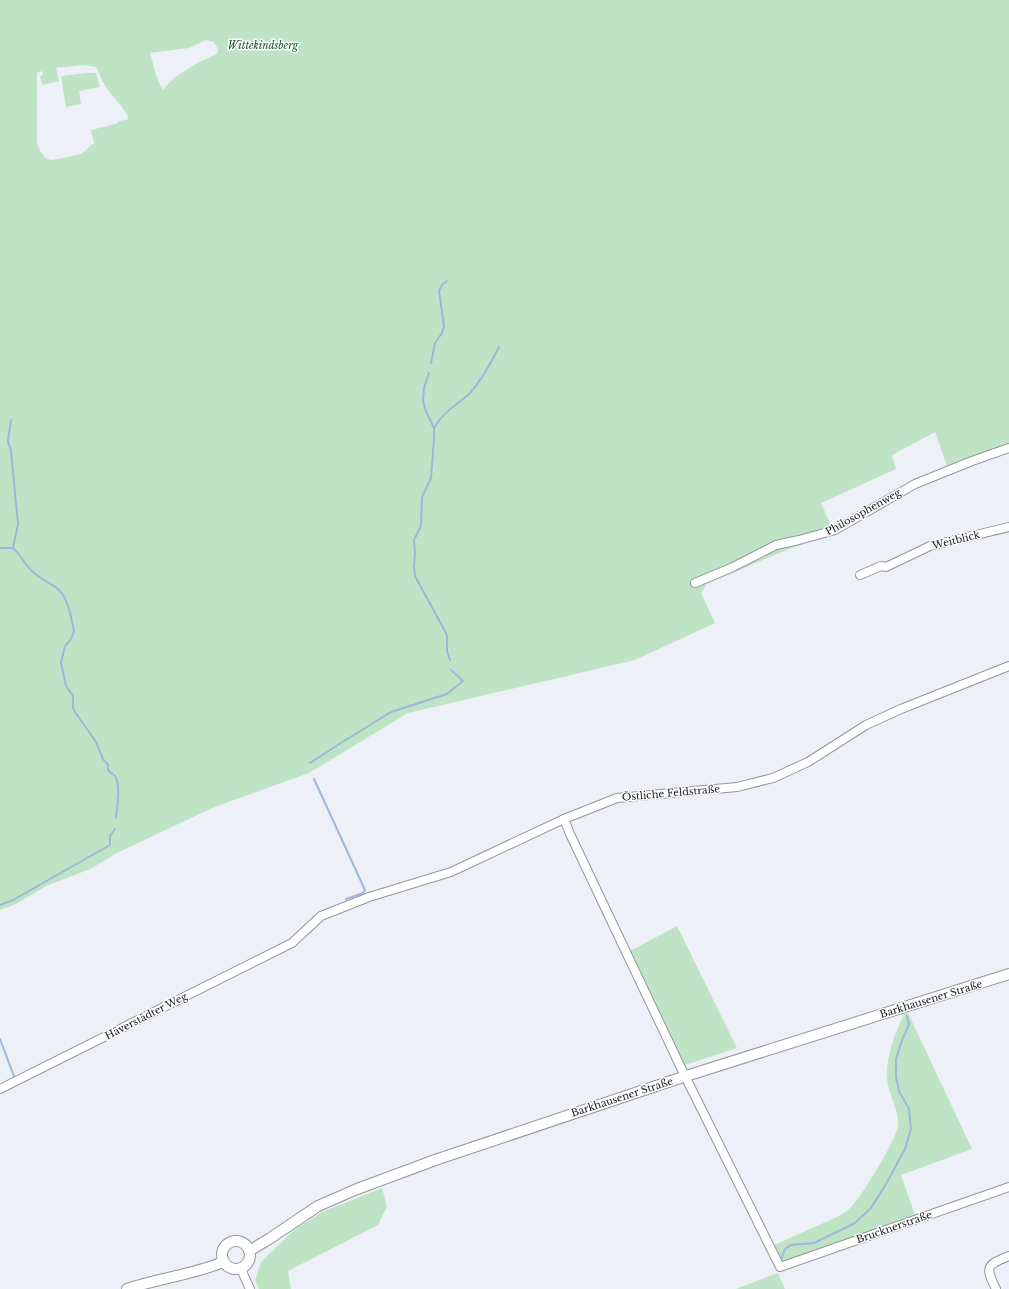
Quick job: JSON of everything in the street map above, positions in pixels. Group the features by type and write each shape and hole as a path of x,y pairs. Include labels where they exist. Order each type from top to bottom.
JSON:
{"main road":[{"name":"Barkhausener Straße","path":"249,1251 318,1206 460,1151 686,1076 1009,974"},
{"path":"234,1241 243,1243 249,1251 250,1255 248,1263 241,1269 231,1269 223,1262 221,1254 222,1249 229,1242 234,1241"},
{"path":"127,1289 147,1282 192,1272 223,1262"}],"street":[{"name":"Philosophenweg","path":"695,583 733,567 776,544 806,539 835,530 915,484 1009,448"},
{"name":"Weitblick","path":"860,575 880,566 886,567 930,546 1009,527"},
{"name":"Östliche Feldstraße","path":"292,944 321,916 369,897 451,872 564,819 617,798 737,787 773,778 808,762 866,725 901,709 1009,666"},
{"path":"564,819 686,1076"},
{"name":"Häverstädter Weg","path":"0,1089 292,944"},
{"name":"Brucknerstraße","path":"686,1076 780,1267 1009,1187"},
{"path":"996,1289 989,1275 989,1270 994,1262 1009,1256"},
{"path":"241,1269 250,1289"}],"green space":[{"name":"Wittekindsberg","path":"0,0 1009,0 1009,445 947,466 935,432 892,455 896,469 821,503 834,532 779,553 707,584 701,593 715,623 635,660 408,713 309,773 212,808 117,853 90,869 46,886 16,904 0,910","holes":["206,40 214,42 218,49 217,54 195,64 181,73 163,90 157,78 150,53 189,48","83,65 96,67 105,86 127,114 128,119 117,122 117,124 91,130 94,143 81,154 53,160 46,159 39,149 37,141 37,73 42,71 43,75 40,76 42,85 59,81 56,68"]},
{"path":"96,73 100,87 79,91 81,104 66,107 61,76"},
{"path":"677,926 737,1048 685,1065 630,951"},
{"path":"908,1013 972,1149 901,1175 915,1215 783,1263 779,1261 772,1246 833,1219 847,1211 867,1185 891,1144 896,1133 898,1121 888,1085 888,1058 904,1014"},
{"path":"382,1188 387,1206 378,1225 288,1271 291,1289 259,1289 255,1280 261,1262 295,1229 322,1212"},
{"path":"778,1273 785,1289 736,1289"}],"waterway":[{"path":"431,363 435,343 442,333 444,326 439,291 442,285 447,281"},
{"path":"434,428 451,408 471,392 499,347"},
{"path":"429,373 424,388 423,400 425,409 434,428 431,478 422,497 421,526 414,540 414,566 415,576 447,635 447,651 450,660"},
{"path":"11,420 8,441 11,451 18,524 13,548 33,572 59,590 67,604 74,631 71,639 65,646 61,663 66,686 73,696 73,708 75,712 96,742 103,759 108,765 108,770 117,780 118,797 116,818"},
{"path":"0,548 13,548"},
{"path":"310,763 391,712 447,694 463,681 451,670"},
{"path":"314,779 365,890 363,893 346,899"},
{"path":"0,905 13,900 110,845 110,836 115,829"},
{"path":"781,1260 785,1249 791,1245 814,1243 855,1223 871,1208 905,1149 911,1129 909,1109 899,1091 896,1077 896,1059 909,1025 907,1016"},
{"path":"0,1039 14,1079"}]}
